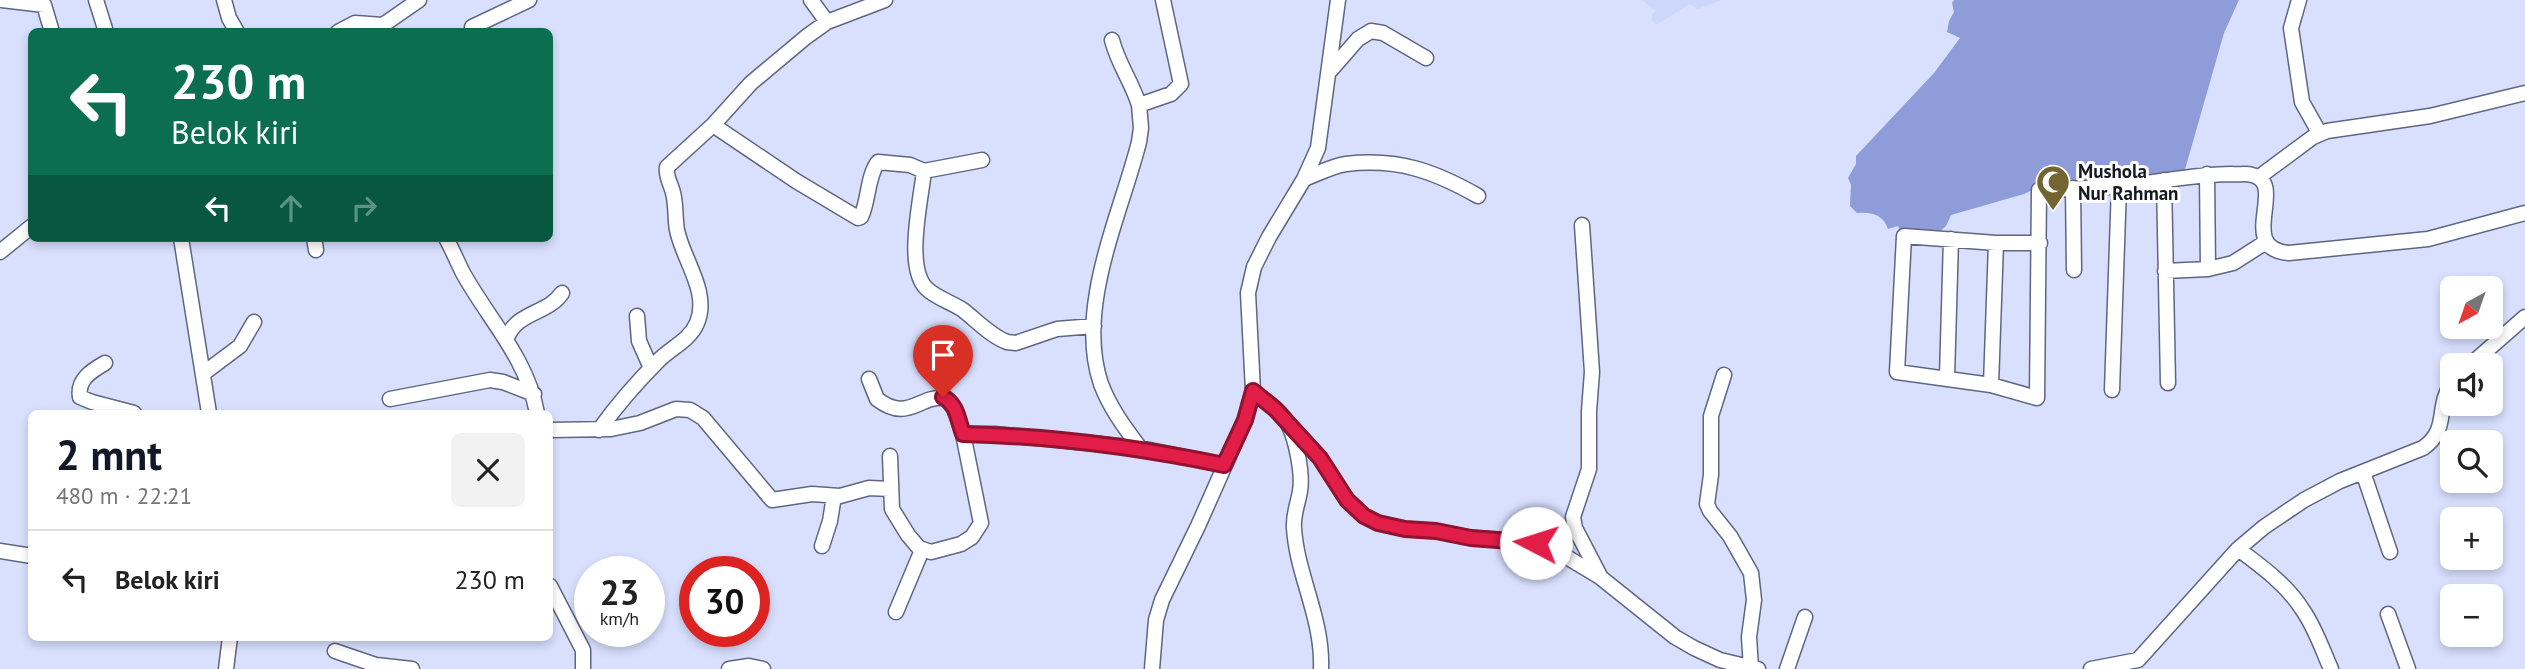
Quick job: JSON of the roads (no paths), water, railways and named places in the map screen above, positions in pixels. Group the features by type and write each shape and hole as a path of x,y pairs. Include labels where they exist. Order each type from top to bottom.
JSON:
{"street":[{"path":"2,0 44,3 51,28"},
{"path":"96,0 105,28"},
{"path":"224,0 235,28"},
{"path":"346,28 355,23 383,26 419,0"},
{"path":"472,27 529,0"},
{"path":"811,0 827,22"},
{"path":"599,430 628,392 692,332 698,321 701,305 699,292 677,229 674,197 666,171 670,163 713,125 751,83 827,22 885,0"},
{"path":"1139,105 1171,94 1181,85 1163,0"},
{"path":"1152,669 1156,620 1162,600 1245,420 1253,391 1248,293 1254,267 1304,179 1318,148 1338,0"},
{"path":"2299,0 2291,28 2302,102 2320,134"},
{"path":"1330,71 1358,39 1371,31 1383,33 1426,58"},
{"path":"1112,40 1115,54 1131,81 1139,105 1141,128 1139,142 1108,238 1094,326 1100,380 1119,421 1140,448"},
{"path":"2259,177 2327,131 2430,116 2525,93"},
{"path":"713,125 796,181 858,218 862,215 873,170 878,162 910,165 925,171 982,160"},
{"path":"1304,179 1345,164 1407,166 1433,172 1478,196"},
{"path":"925,171 915,250 919,276 929,291 957,306 1002,340 1011,343 1056,329 1094,326"},
{"path":"2207,174 2208,269"},
{"path":"2040,243 1996,243 1904,236 1897,372 1991,385 2037,398 2040,243 2039,190 2119,186 2207,174 2249,174 2259,177 2266,186 2263,225 2266,242 2276,251 2301,254 2428,239 2525,213"},
{"path":"2164,180 2168,383"},
{"path":"2112,390 2119,186"},
{"path":"2073,188 2074,270"},
{"path":"1582,225 1592,372 1589,469 1573,517 1581,541 1600,577"},
{"path":"0,251 28,229"},
{"path":"1947,377 1951,239"},
{"path":"182,242 209,410"},
{"path":"448,242 463,273 507,338 534,394 537,410"},
{"path":"2165,271 2208,269 2232,263 2266,242"},
{"path":"1991,385 1996,243"},
{"path":"507,338 514,324 552,303 562,293"},
{"path":"637,316 639,341 651,368"},
{"path":"2484,353 2525,317"},
{"path":"204,373 240,346 254,321"},
{"path":"105,363 83,380 79,390 80,397 123,410"},
{"path":"1253,391 1275,409 1320,458 1347,500 1364,516 1378,523 1405,529 1536,543 1560,551 1600,577 1694,649 1720,660 1754,668 1749,637 1754,600 1751,573 1730,536 1710,511 1707,500 1711,475 1711,416 1724,374"},
{"path":"869,379 877,399 893,407 908,409 937,398 945,398 954,408 963,434 980,512 980,527 972,537 958,545 933,551 922,550 908,535 894,513 890,489 890,456"},
{"path":"390,399 489,380 503,382 534,394"},
{"path":"553,430 599,430 640,424 676,409 690,410 703,418 772,500 812,494 834,496 869,488 890,489"},
{"path":"2091,669 2138,664 2238,549 2264,527 2304,500 2423,448 2436,437 2442,416"},
{"path":"1288,423 1303,473 1294,526 1297,550 1315,612 1322,655 1321,669"},
{"path":"963,434 1006,435 1140,448 1224,465"},
{"path":"2363,472 2390,552"},
{"path":"822,546 831,520 834,496"},
{"path":"2238,549 2294,597 2311,625 2331,669"},
{"path":"896,612 922,550"},
{"path":"0,551 28,555"},
{"path":"553,592 583,650 583,669"},
{"path":"2388,614 2409,669"},
{"path":"1787,669 1805,617"},
{"path":"226,669 230,641"},
{"path":"335,651 376,665 412,669"},
{"path":"729,669 749,666 763,669"}],"place":[{"name":"Mushola Nur Rahman","path":"2053,212"}]}
